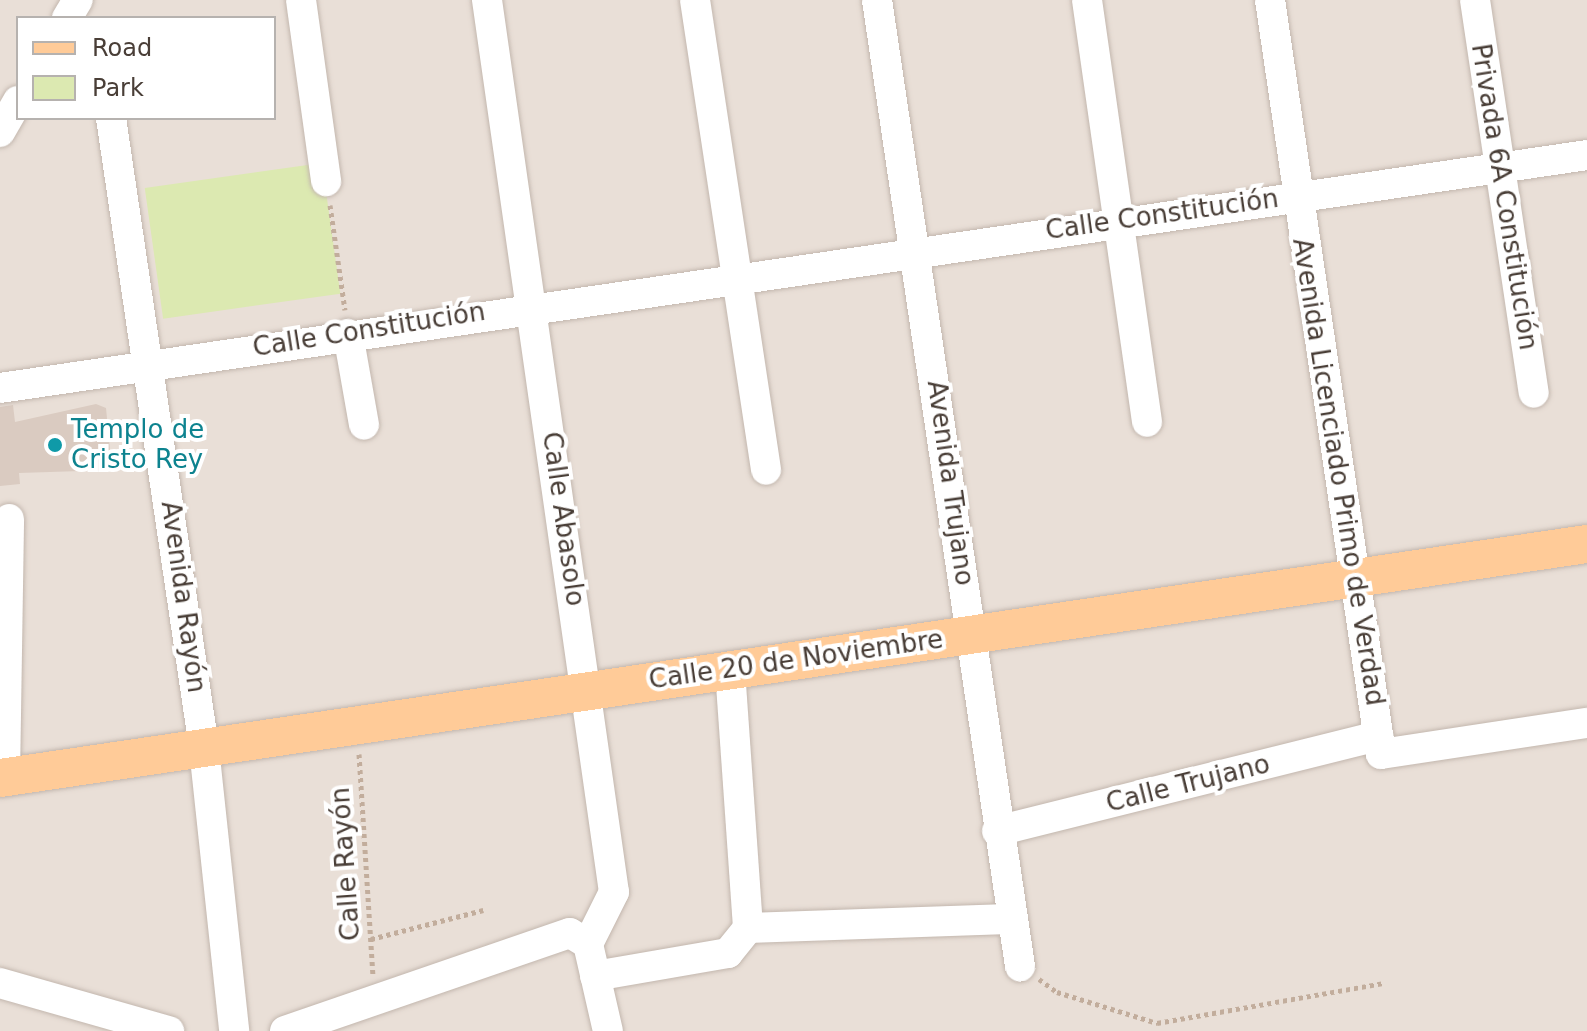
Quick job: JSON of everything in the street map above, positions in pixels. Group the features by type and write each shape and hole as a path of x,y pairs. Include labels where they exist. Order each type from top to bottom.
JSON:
{"main road":[{"name":"Calle 20 de Noviembre","path":"2,778 1587,544"}],"street":[{"path":"301,0 326,181"},
{"name":"Calle Abasolo","path":"487,0 534,305 614,892 588,944"},
{"path":"695,0 766,470"},
{"name":"Avenida Trujano","path":"877,0 972,634 1008,919 1020,966"},
{"path":"1087,0 1147,422"},
{"name":"Avenida Licenciado Primo de Verdad","path":"1270,0 1380,745"},
{"name":"Privada 6A Constitución","path":"1475,0 1534,393"},
{"path":"0,130 16,104"},
{"name":"Avenida Rayón","path":"111,120 150,363 204,748 234,1031"},
{"name":"Calle Constitución","path":"0,388 916,248 1587,155"},
{"path":"348,334 364,425"},
{"name":"Calle 20 de Noviembre","path":"2,778 9,519"},
{"path":"595,976 728,953 748,928 730,670"},
{"name":"Calle Trujano","path":"997,831 1380,745 1587,723"},
{"path":"748,928 1008,919"},
{"path":"285,1031 556,935 579,934 588,944 608,1031"},
{"path":"0,983 169,1031"}],"path":[{"path":"326,181 348,334"},
{"name":"Calle Rayón","path":"357,725 374,1001"},
{"path":"371,939 483,910"},
{"path":"1020,966 1057,992 1157,1023 1385,983"}],"shaded area":[{"path":"0,0 1587,0 1587,1031 0,1031"}],"green space":[{"path":"322,163 340,294 163,319 145,188"}],"building":[{"name":"Templo de Cristo Rey","path":"96,404 106,408 112,470 19,473 20,484 0,486 0,407 13,405 15,422"}],"place":[{"name":"Templo de Cristo Rey","path":"55,445"}]}
